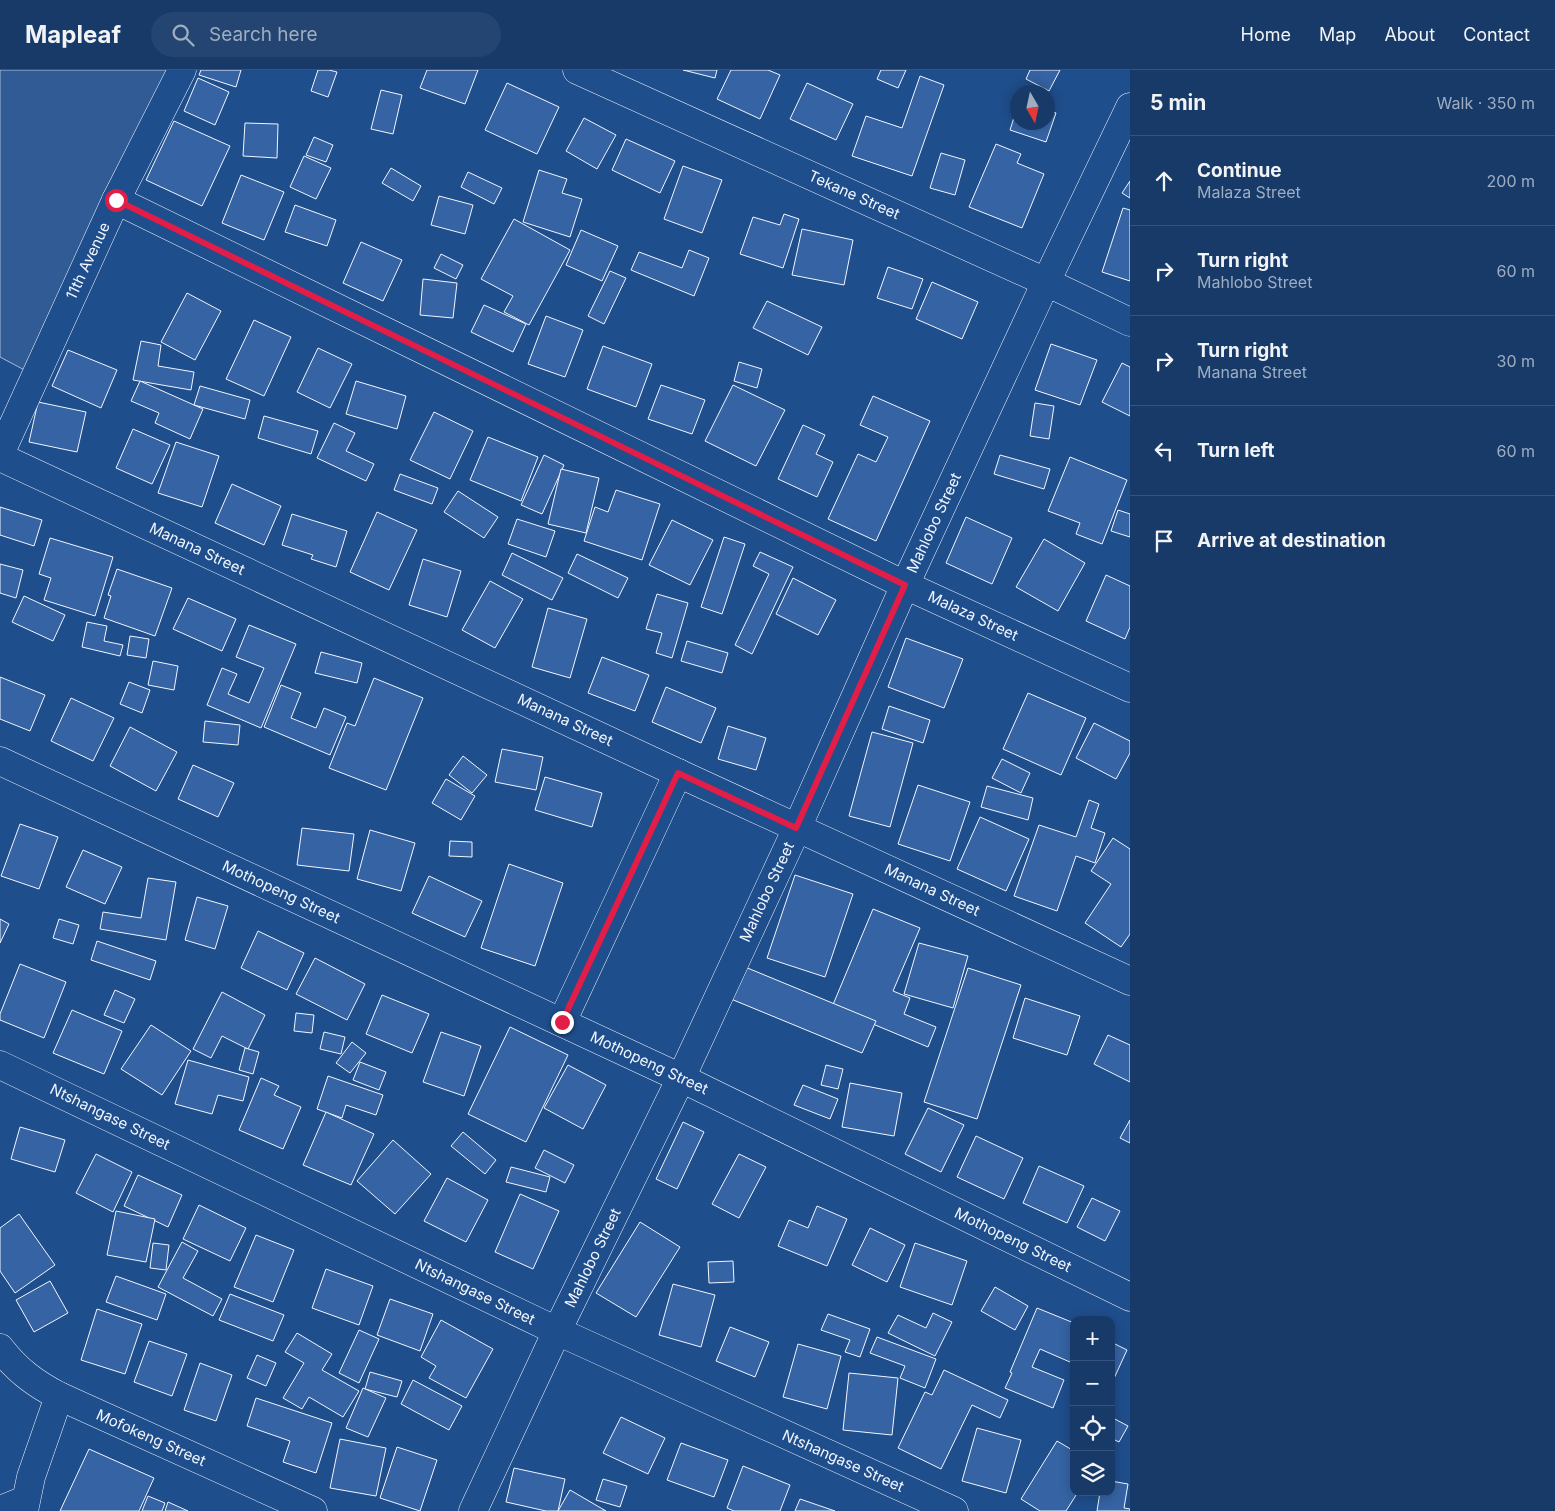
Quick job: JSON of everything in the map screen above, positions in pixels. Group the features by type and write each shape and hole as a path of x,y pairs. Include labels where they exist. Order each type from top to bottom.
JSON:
{"street":[{"name":"11th Avenue","path":"0,455 116,200 182,70"},
{"name":"Tekane Street","path":"577,70 1046,282 1130,322"},
{"name":"Mahlobo Street","path":"473,1511 557,1331 681,1078 905,585 1130,107"},
{"name":"Malaza Street","path":"116,200 905,585 1130,688"},
{"name":"Manana Street","path":"0,455 796,828 1130,981"},
{"name":"Mothopeng Street","path":"0,761 681,1078 1130,1297"},
{"path":"562,1022 678,773"},
{"name":"Ntshangase Street","path":"0,1065 557,1331 954,1511"},
{"name":"Mofokeng Street","path":"0,1348 13,1365 38,1385 59,1396 313,1511"},
{"path":"0,1510 24,1505 31,1477 59,1396"}],"shaded area":[{"path":"0,70 190,70 47,382 0,357"}],"building":[{"path":"201,70 241,70 236,87 199,75"},
{"path":"318,70 337,72 328,97 311,91"},
{"path":"427,70 478,70 465,104 420,88"},
{"path":"683,70 717,70 715,78"},
{"path":"731,70 768,70 780,75 760,119 717,99"},
{"path":"881,70 906,70 898,88 877,79"},
{"path":"1030,70 1060,70 1052,85 1038,85 1026,79"},
{"path":"920,76 944,85 912,176 852,156 866,116 902,128"},
{"path":"198,78 229,92 215,125 184,111"},
{"path":"507,83 559,107 537,154 485,130"},
{"path":"807,83 853,104 836,140 790,119"},
{"path":"381,90 402,95 393,134 371,129"},
{"path":"584,118 616,135 597,169 566,151"},
{"path":"174,121 230,146 202,206 146,180"},
{"path":"245,123 278,124 277,158 243,156"},
{"path":"1010,130 1050,130 1046,142"},
{"path":"314,137 333,145 326,162 306,155"},
{"path":"626,139 675,161 660,193 612,170"},
{"path":"996,144 1021,154 1017,163 1044,174 1022,228 969,207"},
{"path":"941,153 965,160 955,195 930,188"},
{"path":"304,156 331,168 316,199 290,187"},
{"path":"683,166 722,180 702,233 664,219"},
{"path":"391,168 421,186 413,201 382,183"},
{"path":"539,170 567,179 562,193 582,199 570,237 523,222"},
{"path":"468,172 502,188 494,204 461,187"},
{"path":"241,175 284,192 264,240 222,223"},
{"path":"1130,181 1130,198 1122,193"},
{"path":"439,196 473,205 465,234 431,225"},
{"path":"295,205 336,220 327,246 285,232"},
{"path":"1123,208 1130,210 1130,281 1102,272"},
{"path":"784,214 799,219 783,268 740,254 753,217 780,225"},
{"path":"514,219 570,250 529,325 504,312 513,296 481,279"},
{"path":"802,229 853,240 844,285 792,275"},
{"path":"581,230 618,246 602,281 566,265"},
{"path":"361,242 402,260 383,301 343,283"},
{"path":"689,250 709,258 694,296 631,270 639,252 682,268"},
{"path":"441,254 463,265 456,279 434,268"},
{"path":"888,267 923,279 912,309 877,298"},
{"path":"610,271 626,278 604,324 588,316"},
{"path":"423,279 457,283 453,318 420,315"},
{"path":"932,282 978,302 962,339 916,319"},
{"path":"187,293 221,311 195,360 161,342"},
{"path":"767,301 822,327 808,355 753,328"},
{"path":"484,305 526,324 513,352 471,332"},
{"path":"546,316 583,330 565,377 528,364"},
{"path":"254,320 291,337 264,396 226,379"},
{"path":"141,341 161,345 158,366 194,372 191,390 133,380"},
{"path":"1051,344 1097,360 1080,405 1035,390"},
{"path":"603,346 652,364 636,407 587,389"},
{"path":"318,348 352,364 330,408 297,392"},
{"path":"68,350 117,370 101,408 52,386"},
{"path":"739,362 762,369 757,388 734,381"},
{"path":"1122,363 1130,367 1130,416 1102,402"},
{"path":"140,381 203,409 190,439 155,423 159,413 131,401"},
{"path":"356,381 406,396 397,429 346,414"},
{"path":"661,385 705,400 692,434 648,419"},
{"path":"733,385 785,410 756,466 705,441"},
{"path":"200,386 250,400 245,419 194,405"},
{"path":"873,396 930,421 876,541 828,519 858,454 876,462 888,437 860,425"},
{"path":"38,402 86,412 77,452 29,442"},
{"path":"1035,403 1054,406 1049,439 1030,436"},
{"path":"434,412 473,431 450,479 410,460"},
{"path":"264,416 318,431 311,454 258,438"},
{"path":"334,423 355,433 346,451 374,464 366,481 317,458"},
{"path":"803,425 825,435 816,454 833,462 817,497 778,479"},
{"path":"133,429 170,445 152,484 116,468"},
{"path":"488,437 538,457 521,501 470,480"},
{"path":"176,442 219,456 202,507 158,493"},
{"path":"544,455 564,465 542,514 521,505"},
{"path":"1000,455 1050,469 1044,489 994,474"},
{"path":"1070,457 1127,480 1102,544 1076,534 1080,523 1048,511"},
{"path":"561,469 599,478 586,533 548,524"},
{"path":"400,474 438,488 432,504 394,490"},
{"path":"232,484 281,506 264,545 215,523"},
{"path":"616,490 660,504 642,560 584,541 595,507 608,512"},
{"path":"458,491 498,517 484,538 444,512"},
{"path":"0,507 42,520 34,546 0,535"},
{"path":"1118,510 1130,514 1130,537 1111,531"},
{"path":"377,512 417,530 389,590 350,572"},
{"path":"292,514 347,531 336,567 311,559 313,555 282,545"},
{"path":"966,517 1012,538 992,584 946,563"},
{"path":"517,519 555,531 546,557 508,544"},
{"path":"672,520 713,540 690,585 649,565"},
{"path":"724,537 745,544 722,614 701,607"},
{"path":"50,538 113,557 95,616 44,600 51,578 39,574"},
{"path":"1044,539 1085,563 1058,611 1016,587"},
{"path":"760,552 793,567 752,654 735,645 769,574 753,566"},
{"path":"512,553 563,578 552,600 502,575"},
{"path":"577,554 628,578 618,598 568,573"},
{"path":"423,559 461,571 447,617 409,605"},
{"path":"0,564 23,570 16,598 0,593"},
{"path":"117,569 172,588 155,636 104,618 111,596 108,595"},
{"path":"1106,575 1130,586 1130,627 1125,639 1086,621"},
{"path":"793,578 836,600 818,635 776,614"},
{"path":"490,581 523,599 495,648 462,630"},
{"path":"657,594 688,603 672,658 656,653 662,633 646,629"},
{"path":"24,596 65,615 53,641 12,622"},
{"path":"188,598 236,619 222,651 173,629"},
{"path":"548,608 587,619 570,678 532,667"},
{"path":"87,622 107,626 104,641 123,645 120,656 82,647"},
{"path":"249,625 296,644 261,728 207,705 222,668 237,674 228,694 249,703 264,668 236,657"},
{"path":"130,636 149,639 146,658 127,655"},
{"path":"906,638 963,659 944,708 888,687"},
{"path":"687,641 728,653 722,673 681,661"},
{"path":"321,652 362,663 357,683 315,673"},
{"path":"602,657 649,675 635,711 588,693"},
{"path":"153,661 178,666 174,690 148,685"},
{"path":"0,677 45,695 30,731 0,719"},
{"path":"374,678 423,698 386,790 329,768 347,723 355,726"},
{"path":"129,682 150,690 142,713 120,704"},
{"path":"281,685 301,693 291,718 316,728 324,708 346,717 330,755 264,727"},
{"path":"666,687 716,708 701,743 652,722"},
{"path":"1028,693 1086,718 1061,775 1003,749"},
{"path":"71,698 114,718 93,761 51,741"},
{"path":"889,706 930,720 923,743 882,729"},
{"path":"205,721 240,725 238,745 203,742"},
{"path":"1094,723 1130,741 1130,753 1116,779 1076,758"},
{"path":"728,726 766,738 756,770 718,759"},
{"path":"130,727 177,752 156,791 110,766"},
{"path":"872,732 913,743 890,827 849,816"},
{"path":"502,749 543,757 536,790 495,782"},
{"path":"463,756 487,775 472,793 449,775"},
{"path":"1002,759 1030,773 1021,793 992,778"},
{"path":"193,765 234,783 218,817 178,799"},
{"path":"545,777 602,793 592,827 535,810"},
{"path":"446,779 475,796 461,820 432,803"},
{"path":"918,785 970,802 950,861 898,844"},
{"path":"987,786 1033,798 1028,820 981,807"},
{"path":"1089,800 1099,804 1091,828 1105,833 1095,863 1076,856 1057,911 1014,896 1039,825 1076,837"},
{"path":"980,817 1029,839 1006,891 957,869"},
{"path":"20,824 58,837 39,889 1,876"},
{"path":"302,828 354,834 349,871 297,865"},
{"path":"370,830 415,843 401,891 357,879"},
{"path":"1113,838 1130,849 1130,934 1121,947 1085,923 1111,884 1091,871"},
{"path":"450,841 472,842 472,857 449,856"},
{"path":"83,850 122,867 105,904 66,887"},
{"path":"509,864 563,883 535,966 481,948"},
{"path":"795,875 853,894 825,977 767,958"},
{"path":"429,876 482,901 465,937 412,913"},
{"path":"148,878 176,882 166,940 100,929 103,912 141,918"},
{"path":"197,897 228,906 215,949 185,940"},
{"path":"873,909 920,928 893,991 910,998 904,1014 936,1027 928,1047 832,1007"},
{"path":"0,919 9,924 0,943"},
{"path":"59,919 79,925 73,944 53,938"},
{"path":"258,931 304,953 287,990 241,968"},
{"path":"97,941 156,961 150,980 91,960"},
{"path":"919,943 968,956 953,1008 904,994"},
{"path":"315,958 365,984 347,1020 296,994"},
{"path":"20,964 66,982 44,1038 0,1020 0,1014"},
{"path":"745,967 876,1021 862,1053 731,999"},
{"path":"968,968 1021,985 977,1119 924,1102"},
{"path":"115,990 135,999 124,1023 104,1015"},
{"path":"222,992 265,1015 248,1049 222,1036 211,1058 193,1049"},
{"path":"382,995 429,1014 412,1053 366,1034"},
{"path":"1025,998 1080,1016 1067,1055 1013,1038"},
{"path":"72,1010 122,1031 104,1074 53,1053"},
{"path":"296,1013 314,1015 312,1033 294,1031"},
{"path":"151,1025 191,1051 162,1095 121,1069"},
{"path":"510,1027 568,1055 526,1142 468,1114"},
{"path":"324,1032 345,1037 341,1054 320,1049"},
{"path":"441,1032 481,1046 464,1096 423,1082"},
{"path":"1108,1035 1130,1045 1130,1082 1094,1064"},
{"path":"352,1042 366,1053 350,1073 336,1063"},
{"path":"245,1048 259,1052 253,1074 239,1070"},
{"path":"188,1060 249,1077 243,1101 218,1095 212,1114 175,1104"},
{"path":"360,1062 386,1072 379,1090 353,1080"},
{"path":"568,1065 606,1085 583,1129 544,1108"},
{"path":"826,1065 843,1069 838,1089 821,1085"},
{"path":"328,1076 383,1095 376,1115 346,1105 342,1118 317,1109"},
{"path":"261,1078 279,1086 274,1095 301,1107 283,1149 239,1130"},
{"path":"850,1083 902,1093 894,1136 842,1127"},
{"path":"803,1085 838,1099 830,1119 794,1105"},
{"path":"928,1108 964,1125 941,1172 905,1154"},
{"path":"326,1112 374,1134 351,1185 303,1165"},
{"path":"1130,1120 1130,1143 1120,1138"},
{"path":"683,1122 704,1132 677,1189 656,1179"},
{"path":"20,1127 65,1140 55,1172 11,1159"},
{"path":"463,1132 496,1160 485,1174 451,1146"},
{"path":"976,1136 1023,1158 1004,1199 957,1177"},
{"path":"393,1140 431,1174 395,1214 357,1181"},
{"path":"544,1150 574,1165 565,1183 535,1168"},
{"path":"96,1154 132,1172 113,1212 76,1193"},
{"path":"739,1154 766,1167 739,1218 712,1204"},
{"path":"1039,1166 1084,1186 1067,1223 1023,1203"},
{"path":"511,1167 550,1177 546,1192 506,1182"},
{"path":"138,1175 182,1195 168,1227 124,1206"},
{"path":"447,1178 488,1200 466,1242 424,1221"},
{"path":"520,1194 559,1211 533,1269 495,1252"},
{"path":"1092,1198 1120,1211 1105,1241 1077,1227"},
{"path":"199,1205 246,1228 230,1261 183,1239"},
{"path":"817,1206 847,1219 827,1266 778,1246 789,1220 808,1228"},
{"path":"116,1211 155,1219 146,1262 107,1255"},
{"path":"19,1214 55,1265 15,1293 0,1271 0,1228"},
{"path":"640,1222 680,1247 636,1317 596,1293"},
{"path":"870,1228 905,1245 887,1282 852,1265"},
{"path":"256,1235 294,1250 273,1302 234,1287"},
{"path":"182,1242 198,1251 183,1278 222,1299 213,1316 158,1287"},
{"path":"153,1243 169,1245 166,1270 150,1268"},
{"path":"915,1243 967,1261 952,1305 900,1287"},
{"path":"733,1261 734,1282 709,1283 708,1262"},
{"path":"326,1269 373,1286 359,1325 312,1308"},
{"path":"116,1276 166,1294 157,1320 106,1302"},
{"path":"50,1281 68,1313 34,1332 16,1300"},
{"path":"673,1284 715,1295 701,1347 659,1335"},
{"path":"995,1287 1028,1306 1015,1330 981,1311"},
{"path":"230,1294 284,1315 273,1341 219,1320"},
{"path":"390,1299 433,1314 420,1351 377,1335"},
{"path":"1037,1308 1070,1321 1070,1362 1040,1349 1032,1367 1064,1380 1053,1408 1005,1388 1012,1373 1010,1372"},
{"path":"97,1309 142,1324 125,1374 81,1360"},
{"path":"933,1313 952,1322 935,1356 888,1333 898,1315 926,1328"},
{"path":"828,1314 870,1329 860,1357 845,1352 850,1340 821,1330"},
{"path":"441,1320 493,1349 466,1398 429,1378 436,1366 421,1357"},
{"path":"730,1327 769,1342 755,1377 716,1361"},
{"path":"359,1330 379,1339 359,1383 339,1373"},
{"path":"297,1333 332,1354 322,1370 359,1391 343,1417 309,1397 302,1409 283,1398 304,1363 285,1352"},
{"path":"877,1337 936,1359 925,1388 900,1378 905,1366 870,1353"},
{"path":"149,1341 187,1354 172,1396 134,1382"},
{"path":"798,1344 841,1356 827,1409 783,1397"},
{"path":"1115,1344 1127,1350 1115,1376"},
{"path":"257,1355 276,1363 266,1386 247,1378"},
{"path":"200,1363 232,1375 216,1421 184,1410"},
{"path":"944,1370 1008,1400 1000,1418 972,1405 941,1469 898,1448 925,1392 932,1395"},
{"path":"370,1372 402,1381 397,1397 365,1389"},
{"path":"849,1373 898,1378 892,1435 843,1430"},
{"path":"413,1380 462,1406 449,1430 401,1404"},
{"path":"363,1388 386,1398 368,1437 346,1428"},
{"path":"256,1398 332,1423 316,1473 283,1462 290,1441 247,1426"},
{"path":"621,1417 665,1438 648,1474 603,1453"},
{"path":"1115,1419 1128,1426 1119,1442 1115,1440"},
{"path":"977,1428 1021,1440 1006,1493 962,1481"},
{"path":"340,1439 386,1448 376,1496 330,1488"},
{"path":"1057,1441 1070,1449 1070,1496 1075,1496 1066,1511 1040,1511 1021,1499"},
{"path":"681,1443 728,1460 714,1497 667,1480"},
{"path":"397,1447 437,1460 420,1511 380,1498"},
{"path":"89,1449 154,1478 139,1511 60,1511"},
{"path":"743,1466 790,1485 780,1511 734,1511 727,1508"},
{"path":"514,1468 565,1479 558,1511 546,1511 506,1502"},
{"path":"603,1479 627,1486 620,1507 596,1500"},
{"path":"1115,1482 1128,1484 1124,1508 1130,1509 1130,1511 1097,1511 1099,1496 1115,1496"},
{"path":"570,1490 606,1511 558,1511"},
{"path":"148,1496 165,1503 162,1511 142,1511"},
{"path":"800,1499 835,1511 795,1511"},
{"path":"168,1502 188,1511 165,1511"}],"route":[{"path":"116,200 905,585 796,828 678,773 562,1022"}]}
